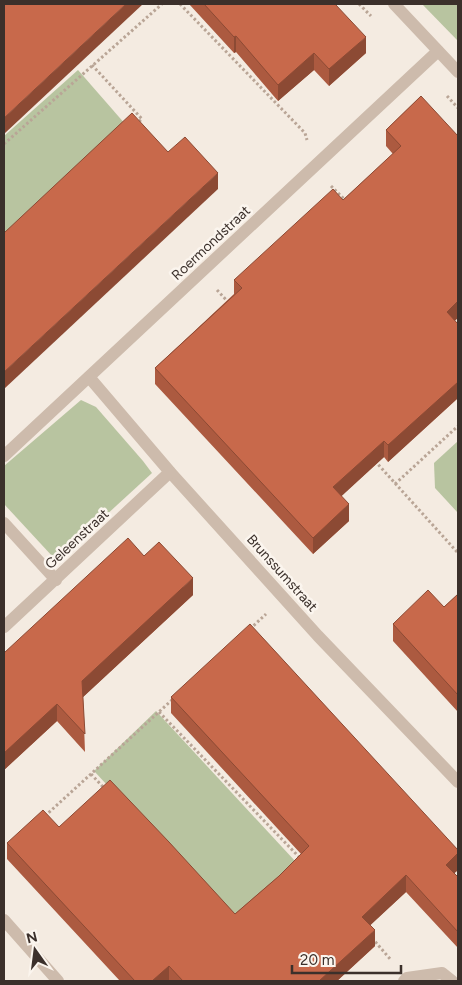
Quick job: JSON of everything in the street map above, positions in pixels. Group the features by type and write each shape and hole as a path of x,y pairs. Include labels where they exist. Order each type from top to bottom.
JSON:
{"street":[{"path":"394,4 458,72"},
{"name":"Roermondstraat","path":"4,456 438,51"},
{"name":"Brunssumstraat","path":"89,378 170,472 318,636 458,782"},
{"name":"Geleenstraat","path":"4,627 170,472"},
{"path":"4,523 56,580"},
{"path":"4,920 58,981"},
{"path":"405,980 442,973 452,981"}],"path":[{"path":"4,144 162,4"},
{"path":"92,65 142,119 135,125"},
{"path":"201,273 236,311"},
{"path":"395,484 458,426"},
{"path":"368,455 458,553"},
{"path":"243,635 284,598"},
{"path":"40,820 173,699"},
{"path":"159,712 303,861"},
{"path":"91,774 105,788"},
{"path":"366,932 405,980"}],"green space":[{"path":"422,4 458,4 458,41"},
{"path":"78,70 126,125 4,234 4,136"},
{"path":"81,400 96,407 152,473 68,550 53,557 4,504 4,466"},
{"path":"458,441 458,513 435,488 434,463"},
{"path":"156,711 295,861 232,919 94,771"}],"building":[{"path":"4,4 126,4 4,118"},
{"path":"204,4 335,4 366,37 329,69 314,53 278,85 236,36 234,37"},
{"path":"421,96 458,136 458,301 447,312 458,324 458,382 388,445 384,441 333,487 349,504 313,538 155,368 242,288 234,280 333,189 343,200 401,146 386,130"},
{"path":"132,113 168,152 185,137 218,173 4,372 4,233"},
{"path":"128,538 144,556 159,542 193,578 82,681 85,734 57,704 4,753 4,653"},
{"path":"428,590 444,607 458,594 458,695 393,624"},
{"path":"250,624 458,850 458,853 446,865 458,877 458,932 406,875 362,917 375,930 319,981 183,981 169,966 152,981 135,981 7,843 43,810 59,827 110,780 235,914 279,876 309,846 171,697"}]}
